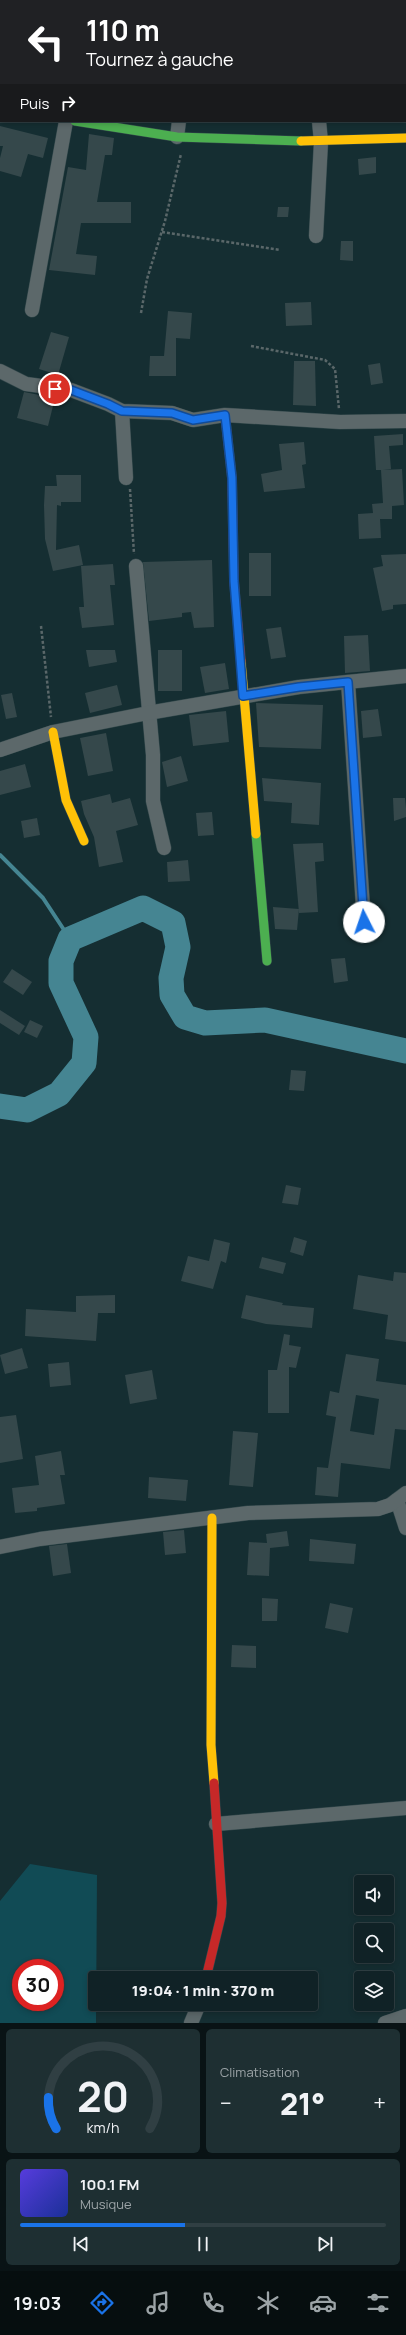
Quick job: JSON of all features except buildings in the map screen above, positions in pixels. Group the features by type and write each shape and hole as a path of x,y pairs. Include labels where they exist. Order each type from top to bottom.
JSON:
{"street":[{"path":"32,310 66,122"},
{"path":"82,122 181,137 321,142 406,138"},
{"path":"179,122 181,137"},
{"path":"316,236 321,142 319,122"},
{"path":"0,370 26,384 71,390 122,411 172,413 193,420 225,415 340,422 406,421"},
{"path":"122,411 126,478"},
{"path":"225,415 232,478 234,581 243,696 268,961"},
{"path":"136,566 148,713 153,755 153,801 164,848"},
{"path":"0,750 53,732 148,713 299,687 406,676"},
{"path":"348,682 364,922"},
{"path":"53,732 66,800 84,841"},
{"path":"0,1547 40,1539 248,1514 378,1509 402,1496 406,1528"},
{"path":"208,1971 222,1916 211,1745 212,1518"},
{"path":"216,1824 406,1808"},
{"path":"191,2023 196,2011"},
{"path":"385,2023 406,2016"}],"path":[{"path":"141,313 147,279 162,232 181,137"},
{"path":"162,232 280,250"},
{"path":"251,346 325,360 335,369 340,422"},
{"path":"126,478 131,493 136,566"},
{"path":"41,626 53,732"}],"shaded area":[{"path":"30,1864 97,1875 96,1971 88,1971 88,2011 96,2011 96,2023 0,2023 0,1901"}],"waterway":[{"path":"0,855 43,898 70,939"},
{"path":"0,1106 27,1110 59,1094 84,1063 86,1037 61,983 61,961 70,939 143,908 173,923 178,947 171,978 172,995 185,1017 205,1023 265,1020 406,1051"}],"traffic: fast":[{"path":"81,122 177,137 301,141"},
{"path":"256,834 267,961"}],"traffic: slow":[{"path":"301,141 406,138"},
{"path":"241,661 256,834"},
{"path":"53,732 66,800 84,841"},
{"path":"212,1518 211,1745 214,1783"}],"traffic: jam":[{"path":"225,415 232,478 234,581 241,661"},
{"path":"208,1971 221,1916 222,1903 214,1783"}],"route":[{"path":"55,389 71,390 122,411 134,413 172,413 193,420 225,415 232,478 235,550 234,581 243,696 299,687 348,682 364,922"}]}
